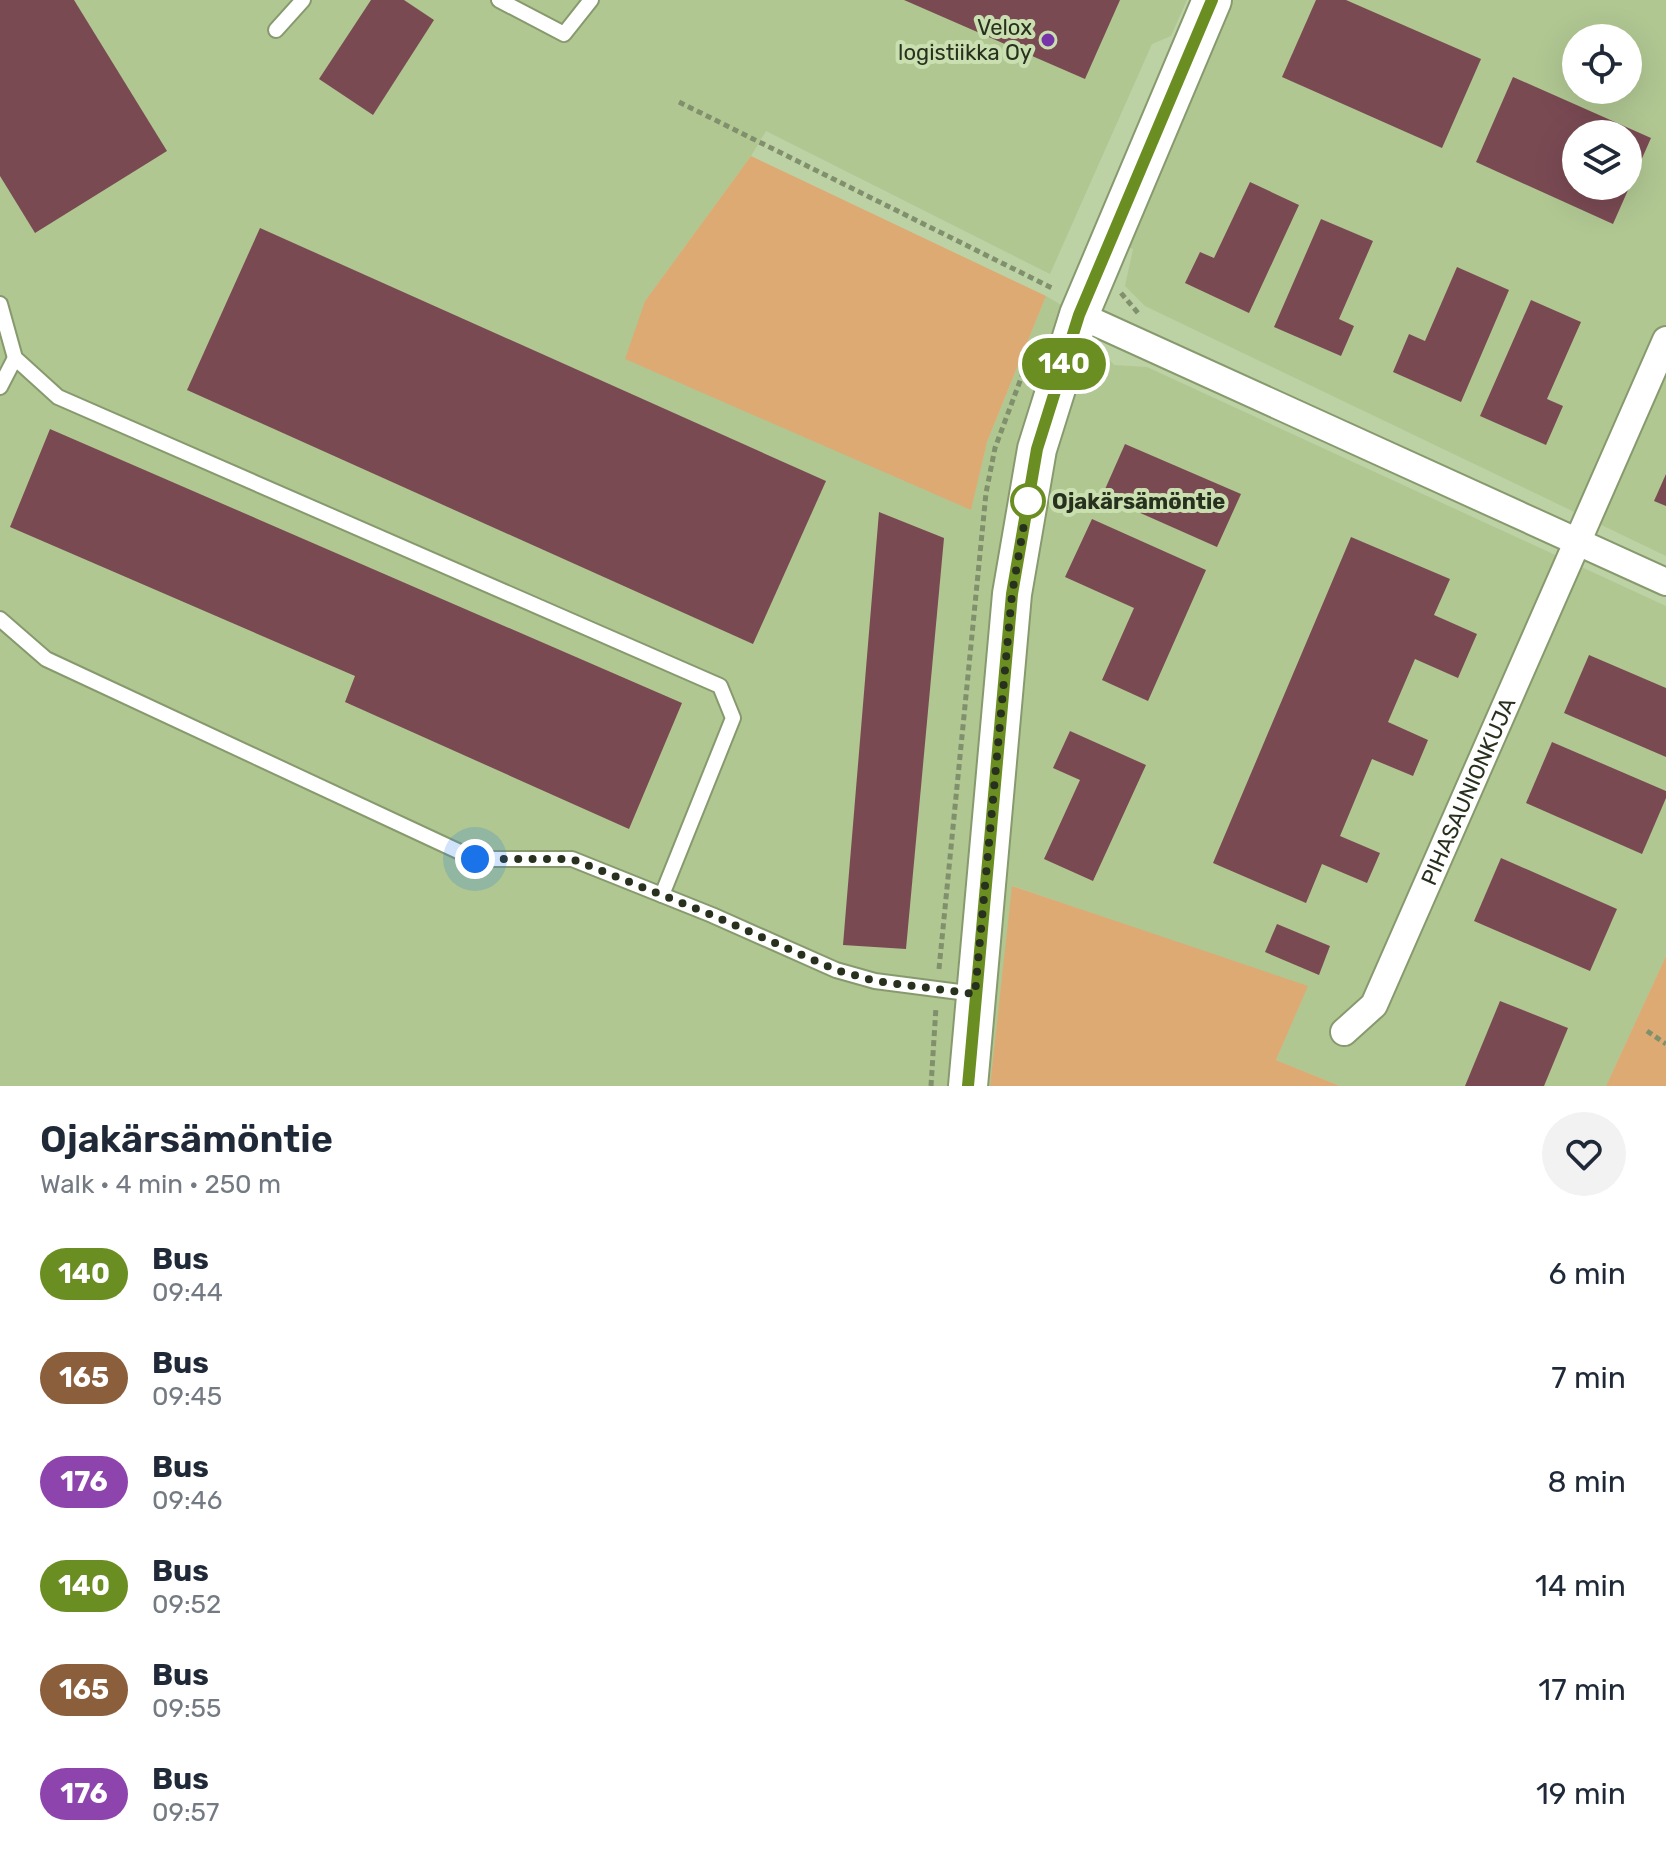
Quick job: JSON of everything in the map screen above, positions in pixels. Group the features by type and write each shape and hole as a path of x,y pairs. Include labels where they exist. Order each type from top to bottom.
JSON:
{"street":[{"path":"968,1086 1012,594 1066,302 1212,0"},
{"path":"1066,302 1150,347 1666,582"},
{"name":"PIHASAUNIONKUJA","path":"1344,1032 1374,1005 1666,340"}],"lane":[{"path":"276,30 303,0"},
{"path":"499,0 564,34 591,0"},
{"path":"0,304 15,358 58,397 720,686 733,718 662,895"},
{"path":"0,387 15,358"},
{"path":"0,621 46,659 475,859 572,859 836,970 875,981 975,994"}],"path":[{"path":"679,102 1066,302"},
{"path":"1120,288 1122,296 1141,319 1150,347"},
{"path":"1647,1031 1666,1044"}],"shaded area":[{"path":"0,0 1187,0 1171,36 1152,44 1050,274 766,131 645,301 970,509 987,442 1046,296 1063,306 1114,365 1147,367 1666,606 1666,956 1606,1086 1340,1086 1276,1060 1307,987 1013,886 990,1086 0,1086"},
{"path":"1230,0 1666,0 1666,556 1145,306 1125,286 1133,249 1120,244"},
{"path":"751,156 1046,296 987,442 971,510 625,359 645,301"},
{"path":"1012,886 1308,986 1276,1060 1340,1086 990,1086"},
{"path":"1666,956 1666,1086 1606,1086"}],"building":[{"path":"0,0 74,0 167,151 35,233 0,176"},
{"path":"371,0 404,0 434,20 373,115 319,79"},
{"name":"Velox logistiikka Oy","path":"904,0 1120,0 1085,79"},
{"path":"1316,0 1346,0 1481,59 1442,148 1282,77"},
{"path":"1513,77 1562,99 1562,104 1574,104 1610,120 1562,120 1562,200 1624,200 1613,224 1476,162"},
{"path":"1642,134 1651,138 1642,158"},
{"path":"1250,182 1299,205 1249,313 1185,283 1200,252 1214,258"},
{"path":"1321,219 1373,241 1339,319 1354,326 1341,356 1274,327"},
{"path":"260,228 826,481 753,644 187,390"},
{"path":"1457,267 1509,290 1461,402 1393,372 1409,334 1425,341"},
{"path":"1531,300 1581,322 1547,399 1563,406 1546,445 1480,416"},
{"path":"50,429 682,703 629,829 345,702 355,676 10,527"},
{"path":"1125,444 1241,494 1217,547 1102,496"},
{"path":"1666,474 1666,506 1654,501"},
{"path":"879,512 944,538 906,949 843,945"},
{"path":"1092,519 1206,570 1148,701 1102,680 1134,608 1065,577"},
{"path":"1351,537 1450,579 1434,615 1477,634 1458,678 1415,659 1388,722 1428,740 1413,776 1372,759 1340,836 1380,853 1367,883 1322,864 1306,903 1213,863"},
{"path":"1589,655 1666,688 1666,757 1564,713"},
{"path":"1070,731 1146,765 1093,881 1044,859 1080,780 1053,768"},
{"path":"1552,742 1666,791 1666,798 1642,854 1526,803"},
{"path":"1501,858 1617,909 1590,971 1474,921"},
{"path":"1277,924 1330,946 1319,975 1265,952"},
{"path":"1500,1001 1568,1028 1544,1086 1465,1086"}],"bus line":[{"name":"140","path":"968,1086 1012,594 1037,449 1079,315 1212,0"}],"place":[{"name":"Velox logistiikka Oy","path":"1048,40"},
{"name":"Ojakärsämöntie","path":"1028,501"}],"route":[{"path":"475,859 572,859 712,915 836,970 875,981 975,994 1012,594 1028,501"}]}
